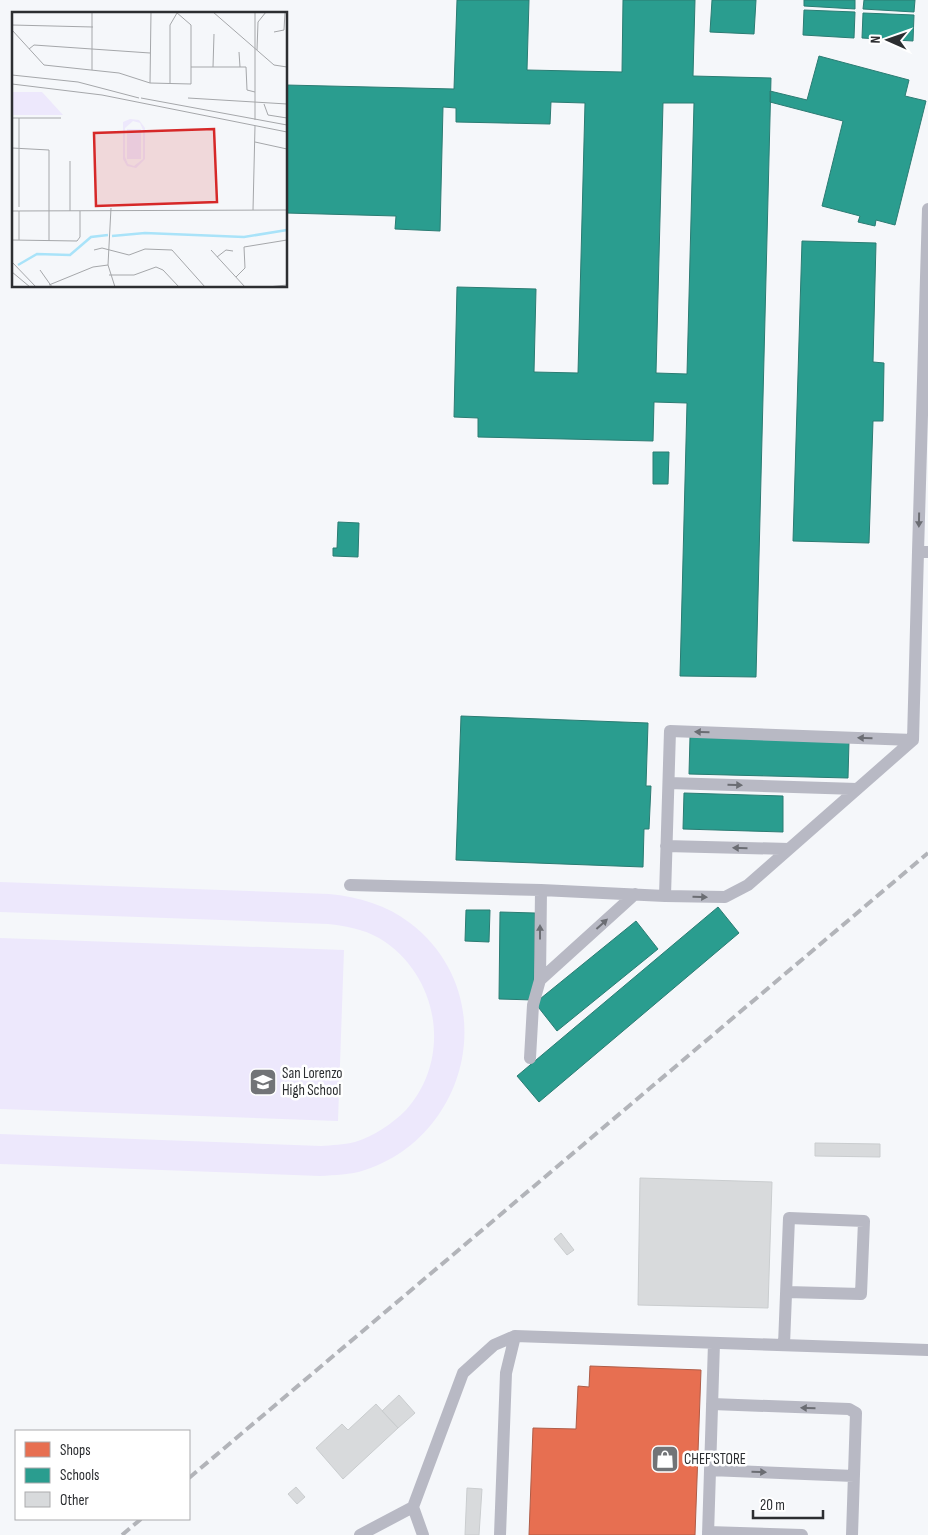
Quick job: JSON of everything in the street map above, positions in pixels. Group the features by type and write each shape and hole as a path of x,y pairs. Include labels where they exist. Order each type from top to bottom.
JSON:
{"lane":[{"path":"350,884 725,897 748,885 914,740 923,552 928,209"},
{"path":"665,896 670,731 914,740"},
{"path":"669,783 857,789"},
{"path":"666,846 789,849"},
{"path":"530,1058 533,1005 540,980 541,890"},
{"path":"540,980 636,894"},
{"path":"784,1345 789,1218 864,1221 861,1294 787,1292"},
{"path":"423,1535 413,1507 463,1374 494,1346 515,1336 928,1350"},
{"path":"500,1535 506,1373 515,1336"},
{"path":"714,1343 708,1534 802,1535"},
{"path":"712,1404 849,1409 856,1413 852,1535"},
{"path":"710,1470 854,1476"},
{"path":"360,1535 413,1507"}],"shaded area":[{"path":"0,882 329,894 351,897 392,911 410,923 439,952 457,986 464,1023 462,1060 450,1095 430,1126 401,1152 365,1170 348,1174 320,1176 0,1164 0,1134 321,1146 355,1142 382,1129 406,1110 421,1089 430,1066 434,1042 433,1018 426,995 415,973 399,954 379,938 367,932 328,924 0,912"},
{"path":"0,938 344,950 338,1121 0,1109"}],"building: Shops":[{"path":"590,1366 701,1370 695,1535 529,1535 533,1428 576,1429 578,1386 589,1387"}],"building: Schools":[{"path":"457,0 529,0 527,70 622,72 623,0 695,0 693,76 771,78 756,677 680,676 687,403 654,402 653,441 478,437 478,418 454,417 457,287 536,289 534,372 578,373 585,103 551,102 550,124 456,122 456,108 443,107 440,231 395,229 396,216 288,213 288,85 454,89","holes":["663,103 694,103 687,374 656,373"]},
{"path":"712,0 756,0 754,34 710,32"},
{"path":"804,0 855,0 855,9 804,6"},
{"path":"864,0 915,0 914,12 863,9"},
{"path":"804,10 855,12 854,38 803,35"},
{"path":"863,13 914,15 913,41 862,38"},
{"path":"819,56 909,80 905,96 926,101 895,225 876,220 875,226 858,222 860,216 822,206 843,121 770,102 770,91 807,100"},
{"path":"802,241 876,243 873,362 884,363 883,421 873,421 869,543 793,541"},
{"path":"653,452 669,452 668,484 653,484"},
{"path":"338,522 359,523 358,557 333,556 333,548 337,548"},
{"path":"461,716 648,723 646,786 651,786 649,829 644,829 643,867 456,860"},
{"path":"690,737 849,741 848,778 689,774"},
{"path":"684,793 783,796 783,832 683,829"},
{"path":"718,907 739,933 539,1102 517,1076"},
{"path":"466,910 490,910 489,942 465,941"},
{"path":"500,912 535,913 534,1000 499,999"},
{"path":"636,921 658,949 557,1031 535,1003"}],"building: Other":[{"path":"815,1143 880,1144 880,1157 815,1156"},
{"path":"640,1178 772,1182 768,1308 638,1305"},
{"path":"561,1233 574,1250 567,1255 554,1239"},
{"path":"399,1395 415,1413 398,1428 382,1411"},
{"path":"376,1404 398,1428 343,1479 316,1448 342,1424 348,1430"},
{"path":"296,1487 305,1497 297,1504 288,1494"},
{"path":"467,1488 482,1489 479,1535 465,1535"}],"railway":[{"path":"190,1477 928,853"},
{"path":"122,1535 140,1520"}],"place":[{"name":"San Lorenzo High School","path":"263,1082"},
{"name":"CHEF'STORE","path":"665,1459"}]}
